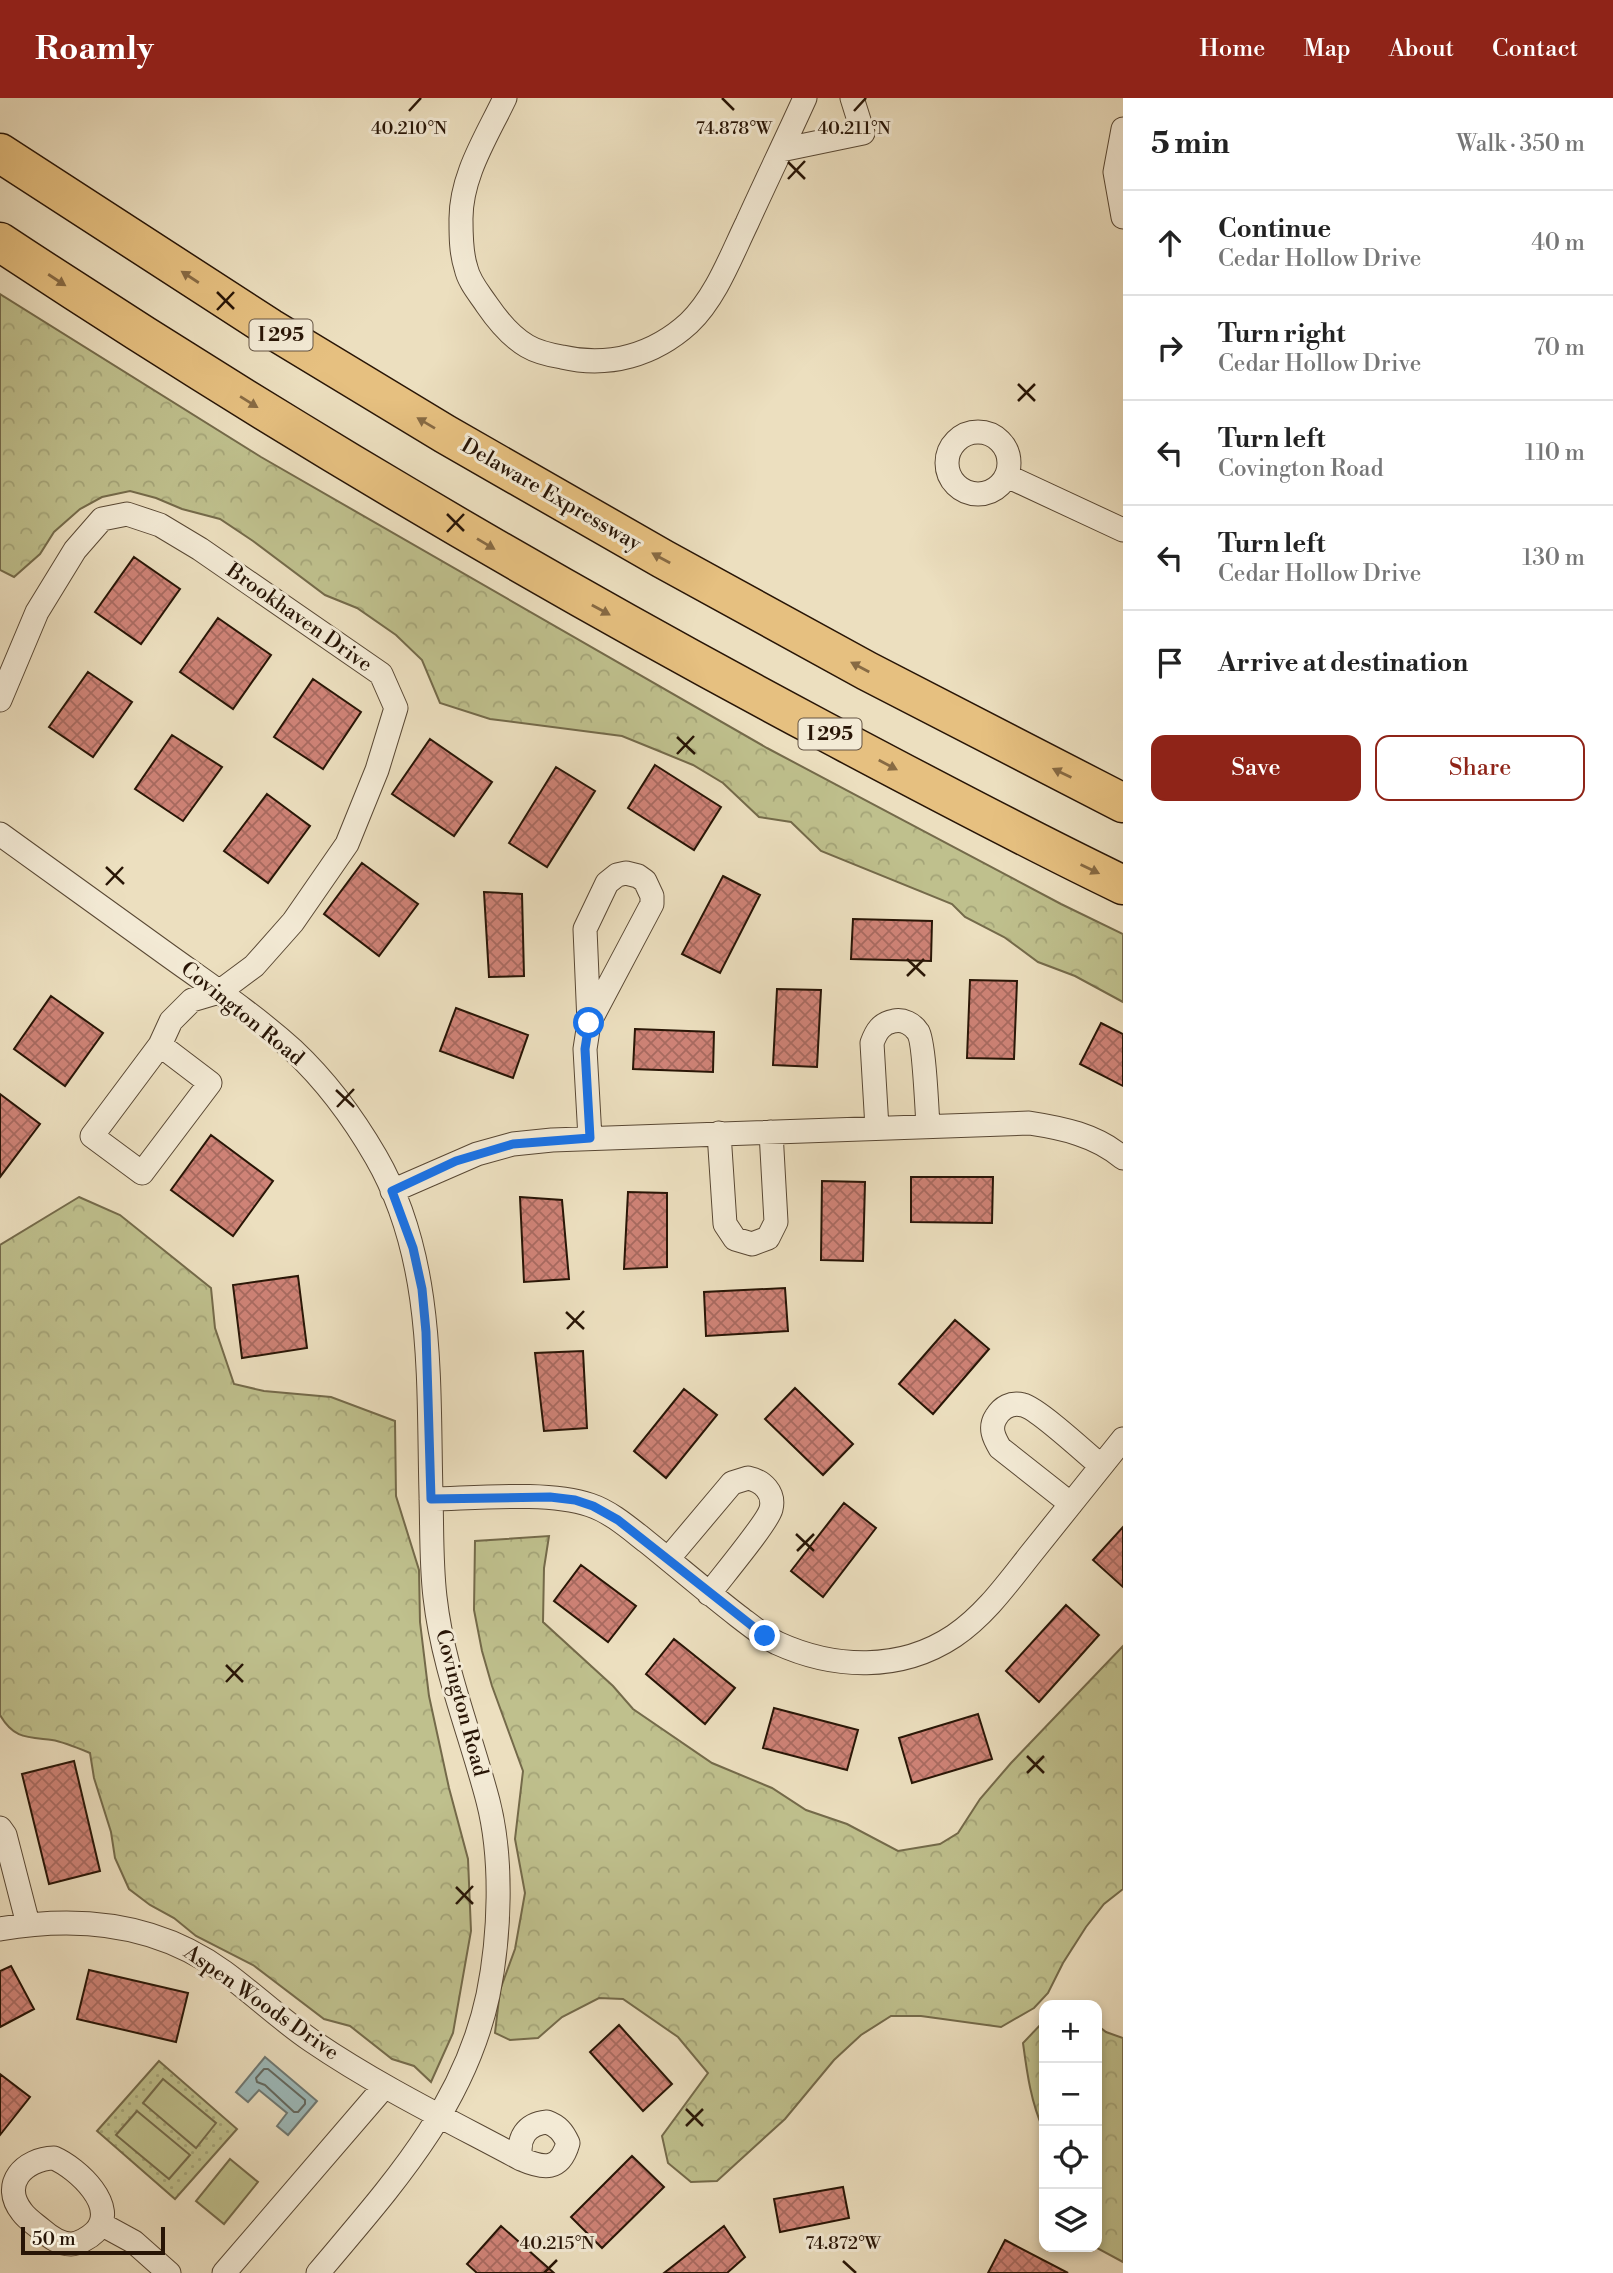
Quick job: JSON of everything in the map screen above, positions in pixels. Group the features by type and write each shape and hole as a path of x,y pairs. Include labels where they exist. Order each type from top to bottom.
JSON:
{"highway":[{"name":"Delaware Expressway","path":"0,153 270,328 456,441 867,671 1123,803"},
{"name":"I 295","path":"0,242 242,397 541,577 951,799 1123,885"}],"street":[{"path":"505,98 474,162 462,196 460,219 466,270 497,320 508,332 527,346 573,360 610,360 635,356 672,337 691,321 702,308 727,265 805,98"},
{"path":"781,150 863,133 852,98"},
{"path":"1123,130 1115,173 1123,218"},
{"path":"1006,476 1123,530"},
{"name":"Brookhaven Drive","path":"0,700 37,612 75,550 102,519 127,514 160,525 200,549 381,674 396,708 377,770 346,844 293,922 254,966 219,992 192,1000 172,1021 160,1045 92,1136 142,1173 210,1083 160,1045"},
{"name":"Covington Road","path":"0,834 219,992 294,1052 317,1076 377,1159 413,1248 422,1289 426,1332 435,1596 454,1693 488,1802 493,1829 497,1891 496,1936 485,2006 457,2086 441,2116 393,2184 318,2273"},
{"path":"589,1023 652,904 650,888 638,876 626,873 617,875 607,883 584,929 589,1023 585,1049 590,1138"},
{"path":"877,1128 872,1043 881,1026 892,1021 909,1023 920,1034 928,1126"},
{"path":"392,1191 456,1161 513,1144 590,1138 1029,1123 1062,1128 1102,1144 1123,1158"},
{"path":"719,1133 726,1224 735,1239 752,1244 768,1238 776,1222 771,1132"},
{"path":"1071,1504 1000,1448 992,1436 993,1422 1000,1410 1008,1405 1026,1405 1101,1466"},
{"path":"431,1499 550,1497 575,1500 593,1506 618,1520 765,1636 817,1658 859,1664 904,1658 930,1649 954,1636 984,1612 1123,1439"},
{"path":"668,1559 732,1483 748,1478 764,1484 771,1495 769,1513 709,1594"},
{"path":"0,1828 5,1835 28,1924"},
{"name":"Aspen Woods Drive","path":"0,1929 57,1922 120,1926 149,1933 181,1946 223,1971 310,2040 384,2087 441,2116"},
{"path":"224,2273 384,2087"},
{"path":"441,2116 522,2159"},
{"path":"101,2224 134,2242 169,2273"}],"green space":[{"path":"0,294 261,457 767,748 1061,904 1123,934 1123,1002 1075,976 1038,962 1004,937 965,917 952,904 821,851 791,822 759,817 723,783 693,765 622,736 490,719 440,703 422,660 396,635 357,608 325,595 220,519 130,491 102,497 80,509 54,532 40,554 14,577 0,570"},
{"path":"79,1197 120,1215 211,1288 215,1328 234,1384 264,1391 331,1397 395,1421 396,1496 419,1570 420,1622 429,1696 468,1859 471,1931 453,2033 431,2082 414,2066 392,2059 350,2026 324,2019 253,1965 196,1936 174,1918 129,1889 115,1858 111,1832 94,1778 90,1753 57,1741 16,1733 0,1715 0,1245"},
{"path":"549,1536 544,1568 543,1622 613,1686 633,1709 712,1763 772,1788 806,1810 847,1824 898,1851 940,1844 958,1833 980,1799 1011,1763 1123,1646 1123,1889 1104,1904 1086,1927 1048,1993 1034,2008 1001,2027 921,2016 891,2016 861,2035 834,2060 785,2119 717,2181 691,2182 668,2163 662,2136 708,2073 678,2037 623,1999 599,1998 562,2017 538,2038 510,2040 495,2033 500,1990 515,1949 525,1893 515,1839 523,1771 482,1651 474,1610 475,1541"},
{"path":"1039,2026 1039,2117 1028,2077 1023,2043"},
{"path":"1102,2029 1123,2038 1123,2262 1102,2251"},
{"path":"159,2061 237,2129 175,2199 97,2131"},
{"path":"163,2079 216,2123 196,2148 143,2103"},
{"path":"137,2111 190,2155 169,2179 116,2135"},
{"path":"230,2159 258,2182 224,2224 196,2201"}],"water":[{"path":"265,2057 317,2101 288,2135 277,2126 287,2113 259,2090 248,2102 236,2092"}],"building":[{"path":"134,557 180,589 141,644 95,612"},
{"path":"218,618 271,655 233,709 180,672"},
{"path":"88,672 132,702 93,757 49,727"},
{"path":"313,679 361,712 323,769 274,737"},
{"path":"172,735 222,767 183,821 135,789"},
{"path":"430,739 492,782 454,836 392,794"},
{"path":"655,765 721,807 694,850 628,808"},
{"path":"556,767 595,791 547,867 509,843"},
{"path":"267,794 310,826 268,883 224,851"},
{"path":"362,863 418,904 379,956 324,914"},
{"path":"723,876 760,895 720,973 682,954"},
{"path":"484,892 522,894 524,976 489,977"},
{"path":"853,919 932,921 931,961 851,959"},
{"path":"970,980 1017,981 1014,1059 967,1058"},
{"path":"777,989 821,990 817,1067 773,1065"},
{"path":"51,996 103,1033 65,1086 14,1049"},
{"path":"456,1008 528,1035 513,1078 440,1051"},
{"path":"1101,1023 1123,1034 1123,1086 1080,1064"},
{"path":"635,1029 714,1032 713,1072 633,1069"},
{"path":"0,1094 40,1124 0,1177"},
{"path":"211,1135 273,1181 233,1236 171,1190"},
{"path":"911,1177 993,1177 992,1223 911,1222"},
{"path":"822,1181 865,1182 863,1261 821,1260"},
{"path":"628,1192 667,1193 667,1267 624,1269"},
{"path":"520,1197 562,1200 569,1279 524,1282"},
{"path":"298,1276 307,1348 242,1358 233,1285"},
{"path":"785,1288 788,1331 706,1336 704,1292"},
{"path":"955,1320 989,1349 933,1414 899,1384"},
{"path":"583,1351 587,1428 544,1431 535,1353"},
{"path":"795,1388 853,1444 823,1475 765,1419"},
{"path":"684,1389 717,1415 666,1478 634,1451"},
{"path":"844,1503 876,1528 823,1597 791,1571"},
{"path":"1123,1527 1123,1587 1093,1560"},
{"path":"581,1565 636,1606 608,1642 554,1601"},
{"path":"1066,1605 1099,1635 1039,1702 1006,1671"},
{"path":"674,1639 735,1688 705,1724 646,1674"},
{"path":"774,1708 858,1730 847,1770 763,1748"},
{"path":"978,1714 992,1759 912,1783 899,1738"},
{"path":"74,1761 100,1871 49,1884 22,1774"},
{"path":"11,1966 34,2009 0,2027 0,1971"},
{"path":"89,1970 188,1993 176,2042 77,2019"},
{"path":"619,2025 672,2084 643,2111 590,2052"},
{"path":"0,2074 30,2097 0,2135"},
{"path":"632,2156 664,2187 602,2248 571,2217"},
{"path":"843,2187 849,2218 780,2232 774,2199"},
{"path":"501,2226 554,2273 477,2273 467,2264"},
{"path":"724,2226 745,2257 727,2273 664,2273"},
{"path":"1005,2240 1068,2273 988,2273"}],"route":[{"path":"589,1023 585,1049 590,1138 513,1144 456,1161 392,1191 413,1248 422,1289 426,1332 431,1499 550,1497 575,1500 593,1506 618,1520 765,1636"}]}
